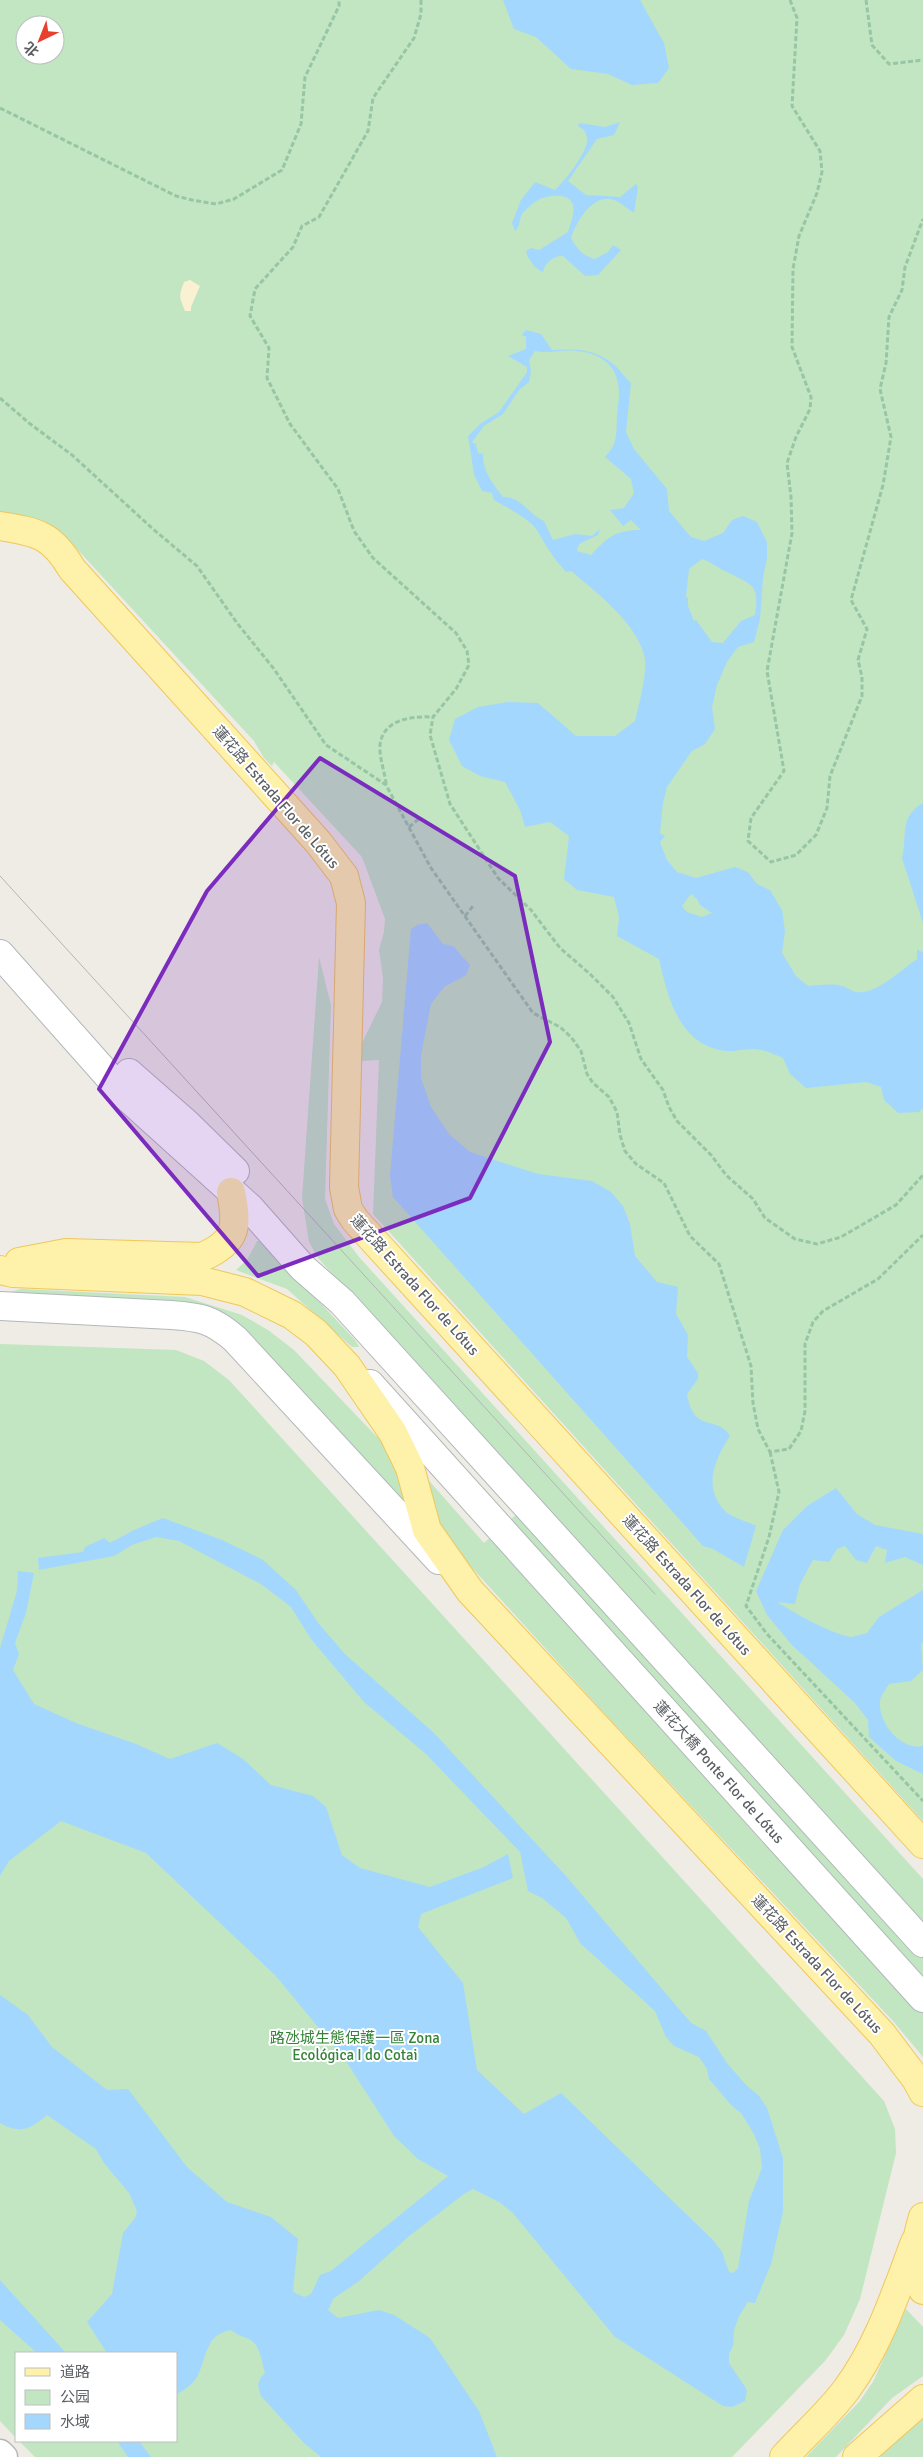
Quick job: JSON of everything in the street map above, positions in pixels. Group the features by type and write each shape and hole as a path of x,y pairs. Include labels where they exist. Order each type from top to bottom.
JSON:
{"main road":[{"name":"蓮花路 Estrada Flor de Lótus","path":"0,526 34,532 55,544 72,569 318,842 344,876 351,904 344,1188 348,1210 355,1220 923,1844"},
{"path":"0,954 126,1096 241,1200 303,1268 342,1302"},
{"path":"55,1015 156,1097 263,1198 342,1302 923,1943"},
{"path":"3,1272 30,1259 66,1253 202,1258 221,1248 232,1234 241,1200"},
{"path":"202,1281 224,1270 239,1255 250,1230 241,1200"},
{"path":"3,1272 202,1281 245,1292 279,1308 316,1333 347,1366 398,1442 410,1468 427,1530 470,1591"},
{"name":"蓮花路 Estrada Flor de Lótus","path":"0,1306 171,1315 196,1317 213,1321 234,1339 882,2034 916,2079 923,2092"},
{"name":"蓮花大橋 Ponte Flor de Lótus","path":"347,1366 370,1383 923,1998"},
{"path":"919,2229 916,2269 923,2290"},
{"path":"784,2457 846,2390 861,2368 892,2305 919,2229"},
{"path":"857,2457 923,2400"}],"street":[{"path":"0,2453 4,2457"}],"path":[{"path":"0,108 176,196 216,204 234,199 282,170 289,157 301,124 305,77 339,6 339,0"},
{"path":"421,0 421,14 414,38 373,98 368,131 319,217 302,226 293,247 256,289 250,316 269,348 267,378 290,424 338,489 354,531 373,558 456,634 467,651 469,664 456,688 433,717 430,735 450,804 498,878 532,910 560,948 590,974 612,997 630,1023 641,1059 663,1090 669,1107 677,1121 712,1155 726,1175 753,1199 765,1218 794,1239 817,1244 841,1237 896,1205 923,1175"},
{"path":"790,0 797,18 792,106 820,151 822,172 817,193 799,236 793,269 792,347 811,397 810,409 796,438 787,463 792,497 792,533 766,671 784,771 751,818 748,841 771,862 796,855 816,836 827,808 830,776 862,696 862,677 858,660 867,629 851,600 883,485 891,437 880,388 886,363 889,317 902,290 905,267 923,219"},
{"path":"868,0 872,45 889,64 923,60"},
{"path":"0,398 28,423 72,455 153,529 197,566 237,623 274,669 326,745 386,785"},
{"path":"433,717 407,717 391,726 384,733 380,745 386,785 431,868 533,1013 560,1027 572,1037 581,1051 587,1074 593,1083 609,1097 617,1112 620,1135 625,1151 636,1164 664,1183 690,1236 719,1264 751,1366 753,1403 758,1430 770,1452 779,1492 768,1537 746,1606 767,1634 923,1801"},
{"path":"409,827 420,818"},
{"path":"465,916 473,906"},
{"path":"770,1452 789,1449 801,1430 805,1411 805,1344 813,1322 823,1311 878,1279 923,1235"}],"highlighted area":[{"path":"320,758 515,876 550,1042 470,1198 258,1276 99,1089 207,891"}],"green space":[{"path":"0,0 923,0 923,1821 373,1214 379,1060 362,1061 362,1043 382,1002 383,978 379,950 385,919 362,857 274,762 272,766 264,758 254,741 65,536 27,520 0,517"},
{"path":"319,957 331,1005 325,1199 334,1224 359,1257 923,1879 923,2057 893,2021 605,1714 444,1537 402,1505 218,1311 201,1305 0,1295 21,1289 185,1297 242,1315 268,1330 294,1350 375,1435 423,1474 484,1543 535,1498 318,1258 309,1242 302,1198"},
{"path":"257,1241 261,1241 267,1246 355,1340 359,1347 352,1347 287,1289 236,1270 247,1260"},
{"name":"路氹城生態保護一區 Zona Ecológica I do Cotai","path":"0,1344 176,1350 204,1361 229,1380 884,2101 895,2129 896,2153 860,2299 844,2335 825,2361 732,2457 35,2457 20,2442 178,2442 178,2352 15,2352 15,2437 0,2421"},
{"path":"906,2309 923,2327 923,2376 892,2398 836,2457 806,2457 860,2401 873,2382"},
{"path":"923,2416 923,2457 878,2457 877,2455"}],"sand":[{"path":"190,280 200,286 191,311 185,311 180,295 184,282"}],"water":[{"path":"503,0 640,0 664,43 669,68 658,83 632,85 608,74 571,69 536,37 514,29"},
{"path":"620,122 614,135 597,139 568,181 586,195 620,197 636,184 638,187 634,213 613,200 603,199 585,212 571,238 581,252 595,259 608,252 613,245 621,250 598,275 585,276 563,256 553,258 545,266 543,272 540,271 532,263 526,251 531,248 539,250 568,232 573,215 573,205 568,198 563,196 552,196 538,200 522,214 519,226 515,231 512,223 521,200 535,182 555,190 564,181 579,161 587,142 584,130 578,126 579,123 605,127"},
{"path":"526,330 541,334 552,350 583,350 598,354 615,365 631,383 626,432 634,449 667,489 669,511 691,537 704,541 723,533 732,520 743,516 757,522 767,542 767,558 763,578 760,619 754,642 738,647 727,662 717,685 712,707 715,729 705,744 692,751 667,787 663,803 660,833 665,836 660,842 667,860 677,872 696,878 735,867 748,872 757,884 770,890 782,910 785,931 782,953 796,976 808,986 825,984 838,985 857,992 872,990 917,959 917,949 921,952 923,951 923,1108 919,1112 898,1113 884,1100 881,1087 866,1082 806,1088 790,1074 783,1058 757,1049 727,1051 711,1047 697,1040 678,1018 667,989 659,959 617,936 619,917 614,897 577,890 564,879 569,836 550,822 525,827 520,810 505,782 480,776 462,766 449,740 455,719 478,707 508,702 538,703 576,736 615,736 635,721 644,681 645,659 641,646 626,622 581,579 571,571 566,572 553,557 534,526 494,500 492,493 482,491 474,474 468,436 480,424 499,412 527,372 527,367 508,356 526,349 526,337 522,335","holes":["535,351 572,351 598,356 612,368 616,376 619,395 616,436 613,446 605,457 631,479 634,493 624,508 610,510 623,526 631,520 641,530 618,533 607,539 591,555 577,551 579,544 598,535 600,529 592,536 575,534 553,540 544,521 515,499 503,497 487,472 483,461 483,454 478,453 476,444 472,442 484,426 503,414 519,390 529,382 531,371 529,360","702,559 748,583 755,591 755,615 741,621 723,643 712,642 696,620 694,621 688,606 688,598 686,597 689,569","694,894 693,896 700,905 712,913 702,917 687,912 682,906 690,895"]},
{"path":"923,803 923,923 902,858 907,821 915,809"},
{"path":"427,923 443,944 453,946 470,965 466,975 444,987 431,1004 421,1055 421,1078 431,1107 449,1134 470,1152 538,1174 592,1181 611,1192 623,1206 630,1224 635,1256 657,1282 678,1287 676,1314 688,1335 687,1357 698,1373 698,1379 687,1394 690,1407 700,1420 719,1426 730,1436 716,1464 713,1473 713,1483 718,1502 725,1511 756,1526 744,1567 713,1549 703,1546 393,1197 390,1176 411,929 417,925"},
{"path":"836,1488 857,1514 875,1525 923,1534 923,1565 905,1557 885,1563 887,1550 876,1546 867,1563 856,1560 845,1546 837,1549 829,1562 813,1560 800,1584 795,1604 778,1602 825,1628 852,1637 867,1633 879,1617 923,1590 923,1642 921,1644 923,1670 911,1681 889,1684 880,1700 880,1710 892,1734 899,1740 915,1746 923,1746 923,1774 896,1761 869,1737 868,1720 855,1703 792,1645 767,1615 756,1591 783,1530 807,1506"},
{"path":"163,1518 222,1540 263,1560 296,1590 319,1624 345,1654 434,1733 566,1876 691,2023 706,2031 727,2063 746,2085 759,2096 767,2108 783,2158 783,2212 771,2264 755,2303 748,2302 739,2316 734,2330 733,2346 729,2354 729,2363 747,2390 745,2401 732,2407 723,2406 615,2337 512,2212 499,2202 473,2189 408,2237 358,2282 334,2298 328,2310 338,2318 379,2310 394,2315 430,2338 479,2411 497,2457 321,2457 304,2443 261,2396 258,2384 265,2373 258,2349 253,2341 231,2330 222,2332 211,2342 197,2377 178,2394 178,2352 106,2352 87,2322 112,2294 123,2233 135,2218 137,2211 129,2193 104,2163 96,2149 47,2115 31,2126 20,2129 7,2127 0,2123 0,1995 28,2015 52,2047 107,2090 128,2089 187,2167 227,2202 271,2217 298,2239 293,2292 304,2297 311,2294 320,2275 331,2271 448,2176 418,2159 394,2136 346,2061 276,1976 146,1853 61,1821 9,1861 0,1876 0,1648 17,1591 18,1571 34,1573 26,1613 15,1643 19,1654 13,1670 34,1704 76,1723 136,1744 170,1759 217,1743 243,1759 271,1785 313,1796 326,1807 342,1855 360,1868 430,1887 484,1867 508,1854 513,1878 421,1914 418,1927 463,1983 477,2070 524,2114 561,2093 712,2239 722,2252 729,2272 733,2273 738,2268 749,2201 762,2168 760,2149 754,2134 741,2113 732,2106 709,2079 707,2069 699,2057 674,2046 666,2037 655,2011 580,1943 566,1918 542,1898 528,1891 520,1852 426,1754 364,1702 311,1639 291,1607 261,1584 179,1541 156,1537 132,1545 114,1556 39,1570 38,1558 83,1552 85,1547 104,1538 110,1543 134,1530"},
{"path":"0,2280 65,2352 36,2352 0,2320"},
{"path":"118,2442 140,2442 151,2457 128,2457"}],"tram line":[{"path":"0,876 655,1594"}]}
